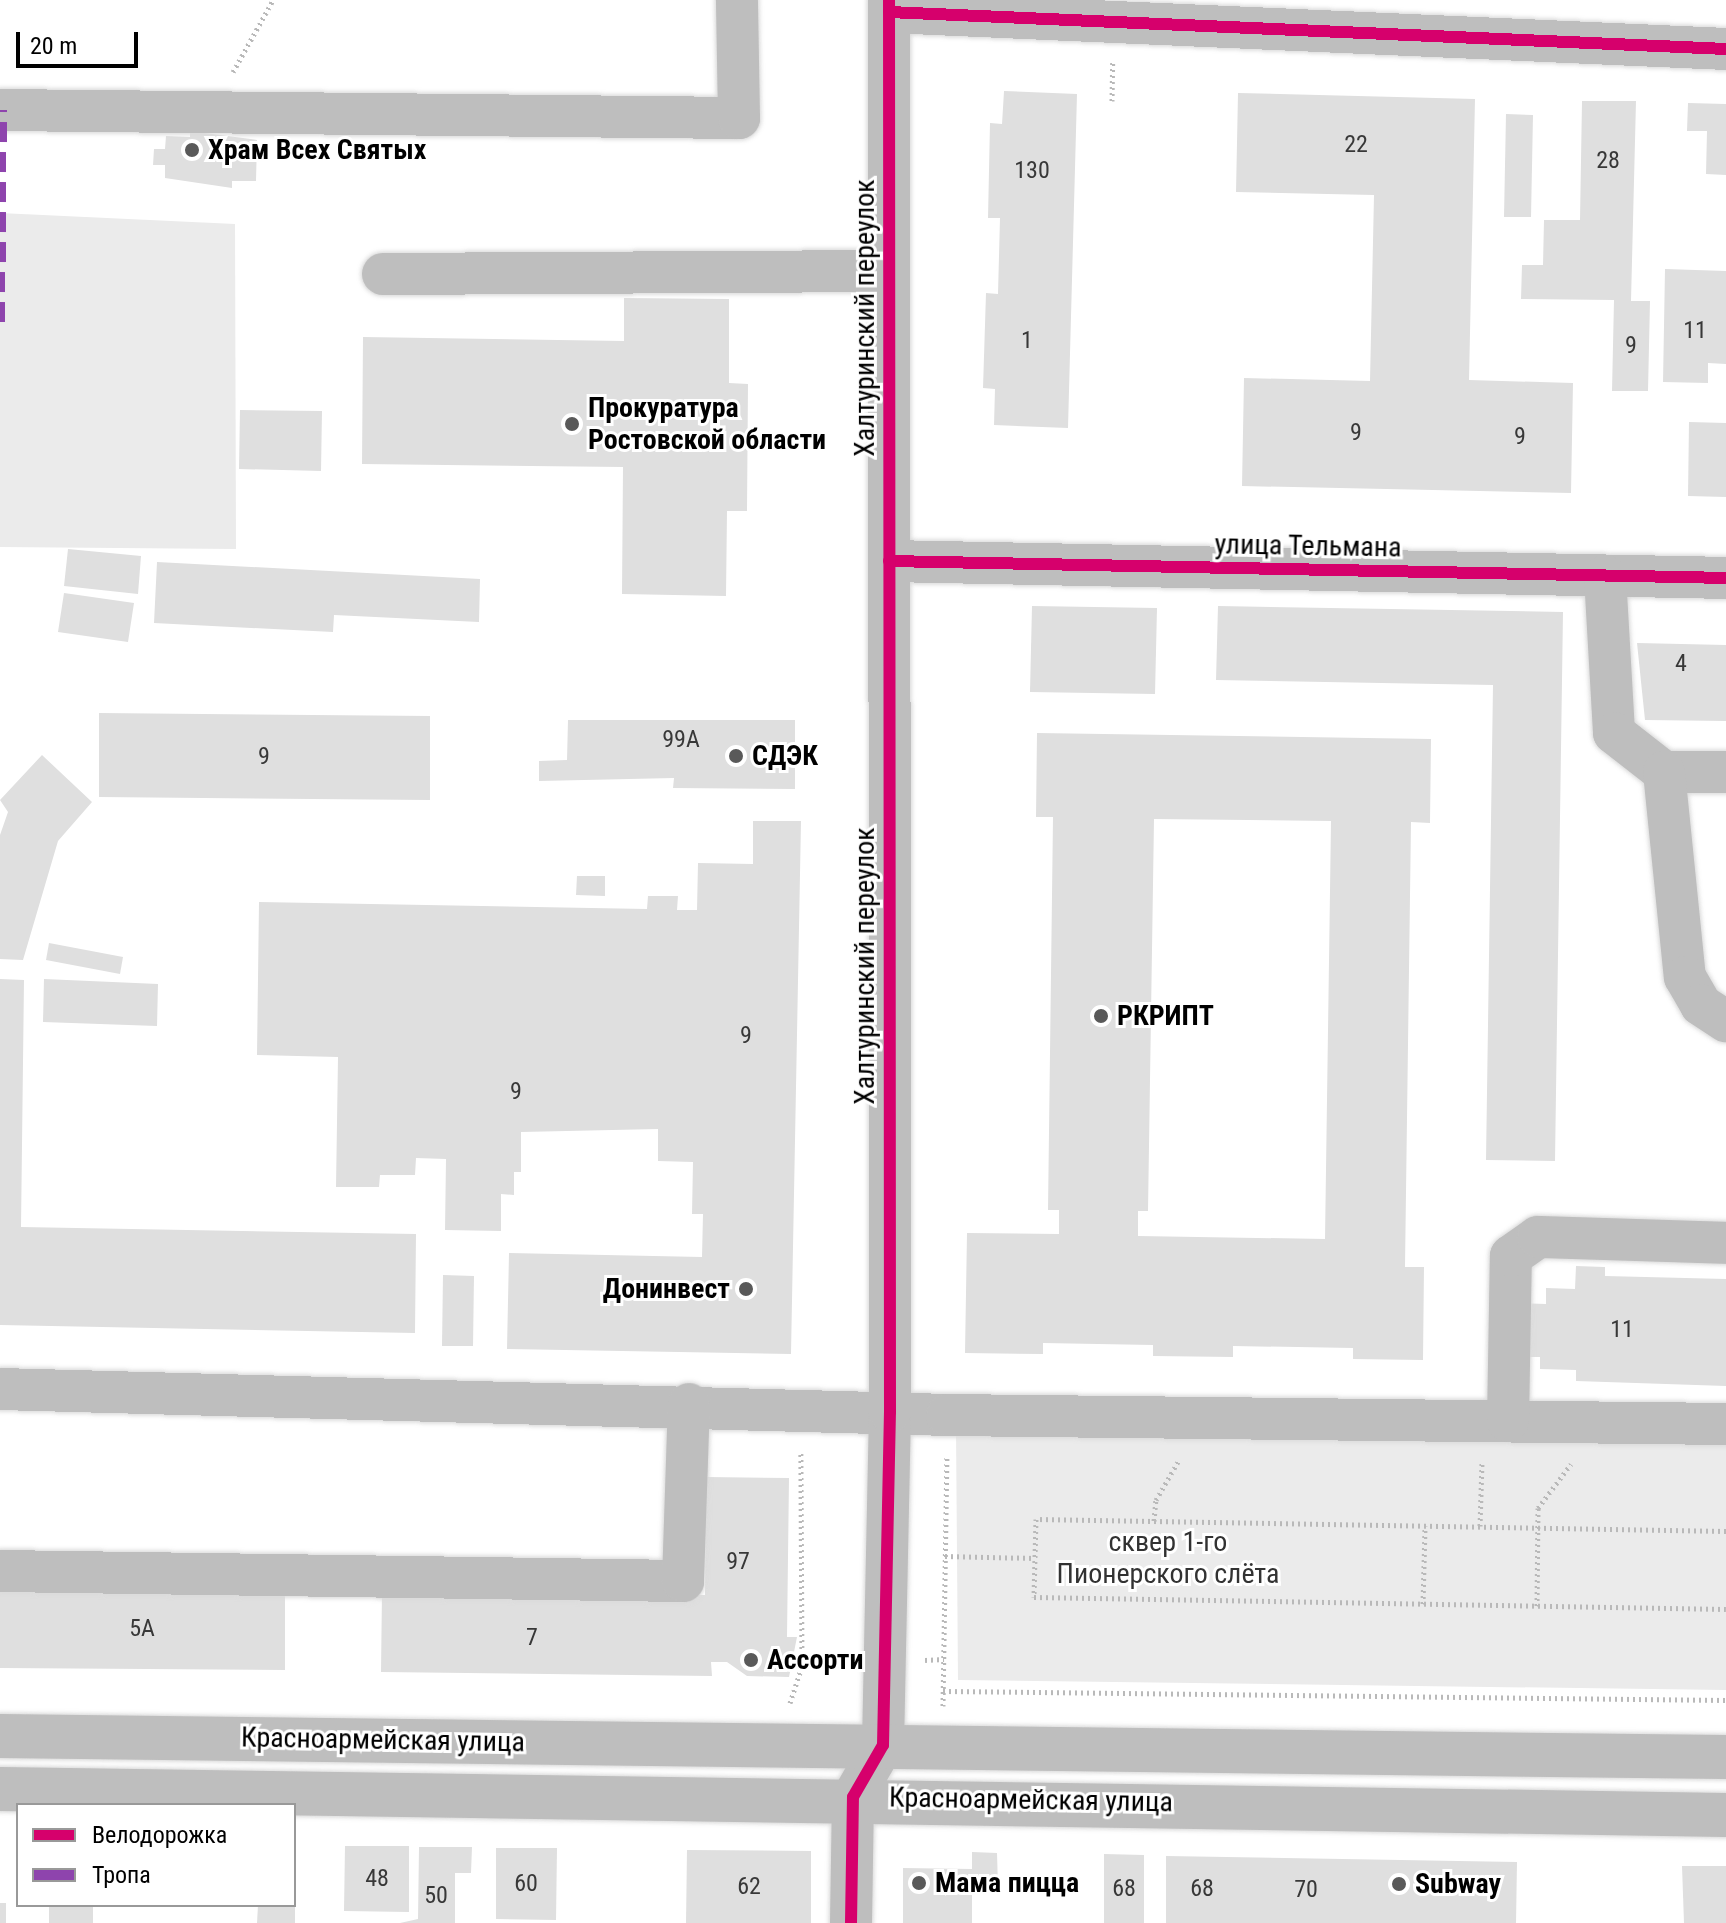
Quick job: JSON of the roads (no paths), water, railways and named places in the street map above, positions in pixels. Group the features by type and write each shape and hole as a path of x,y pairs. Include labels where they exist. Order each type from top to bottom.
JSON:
{"main road":[{"name":"Красноармейская улица","path":"0,1736 1726,1757"},
{"name":"Красноармейская улица","path":"0,1789 853,1797 1726,1815"}],"street":[{"path":"0,110 739,118 737,0"},
{"path":"889,6 1726,49"},
{"name":"Халтуринский переулок","path":"851,1923 853,1797 883,1745 890,1412 889,6"},
{"path":"383,274 889,271"},
{"name":"улица Тельмана","path":"889,561 1726,578"},
{"path":"1605,576 1614,733 1664,772 1726,772"},
{"path":"1664,772 1685,977 1701,1005 1726,1021"},
{"path":"1496,1421 1511,1256 1538,1237 1726,1243"},
{"path":"0,1389 689,1404 947,1415 1726,1424"},
{"path":"0,1571 683,1581 689,1404"}],"place":[{"name":"Храм Всех Святых","path":"192,150"},
{"name":"Прокуратура Ростовской области","path":"572,424"},
{"name":"СДЭК","path":"736,756"},
{"name":"РКРИПТ","path":"1101,1016"},
{"name":"Донинвест","path":"746,1289"},
{"name":"Ассорти","path":"751,1660"},
{"name":"Мама пицца","path":"919,1883"},
{"name":"Subway","path":"1399,1884"}],"park label":[{"name":"сквер 1-го Пионерского слёта","path":"1168,1558"}]}
